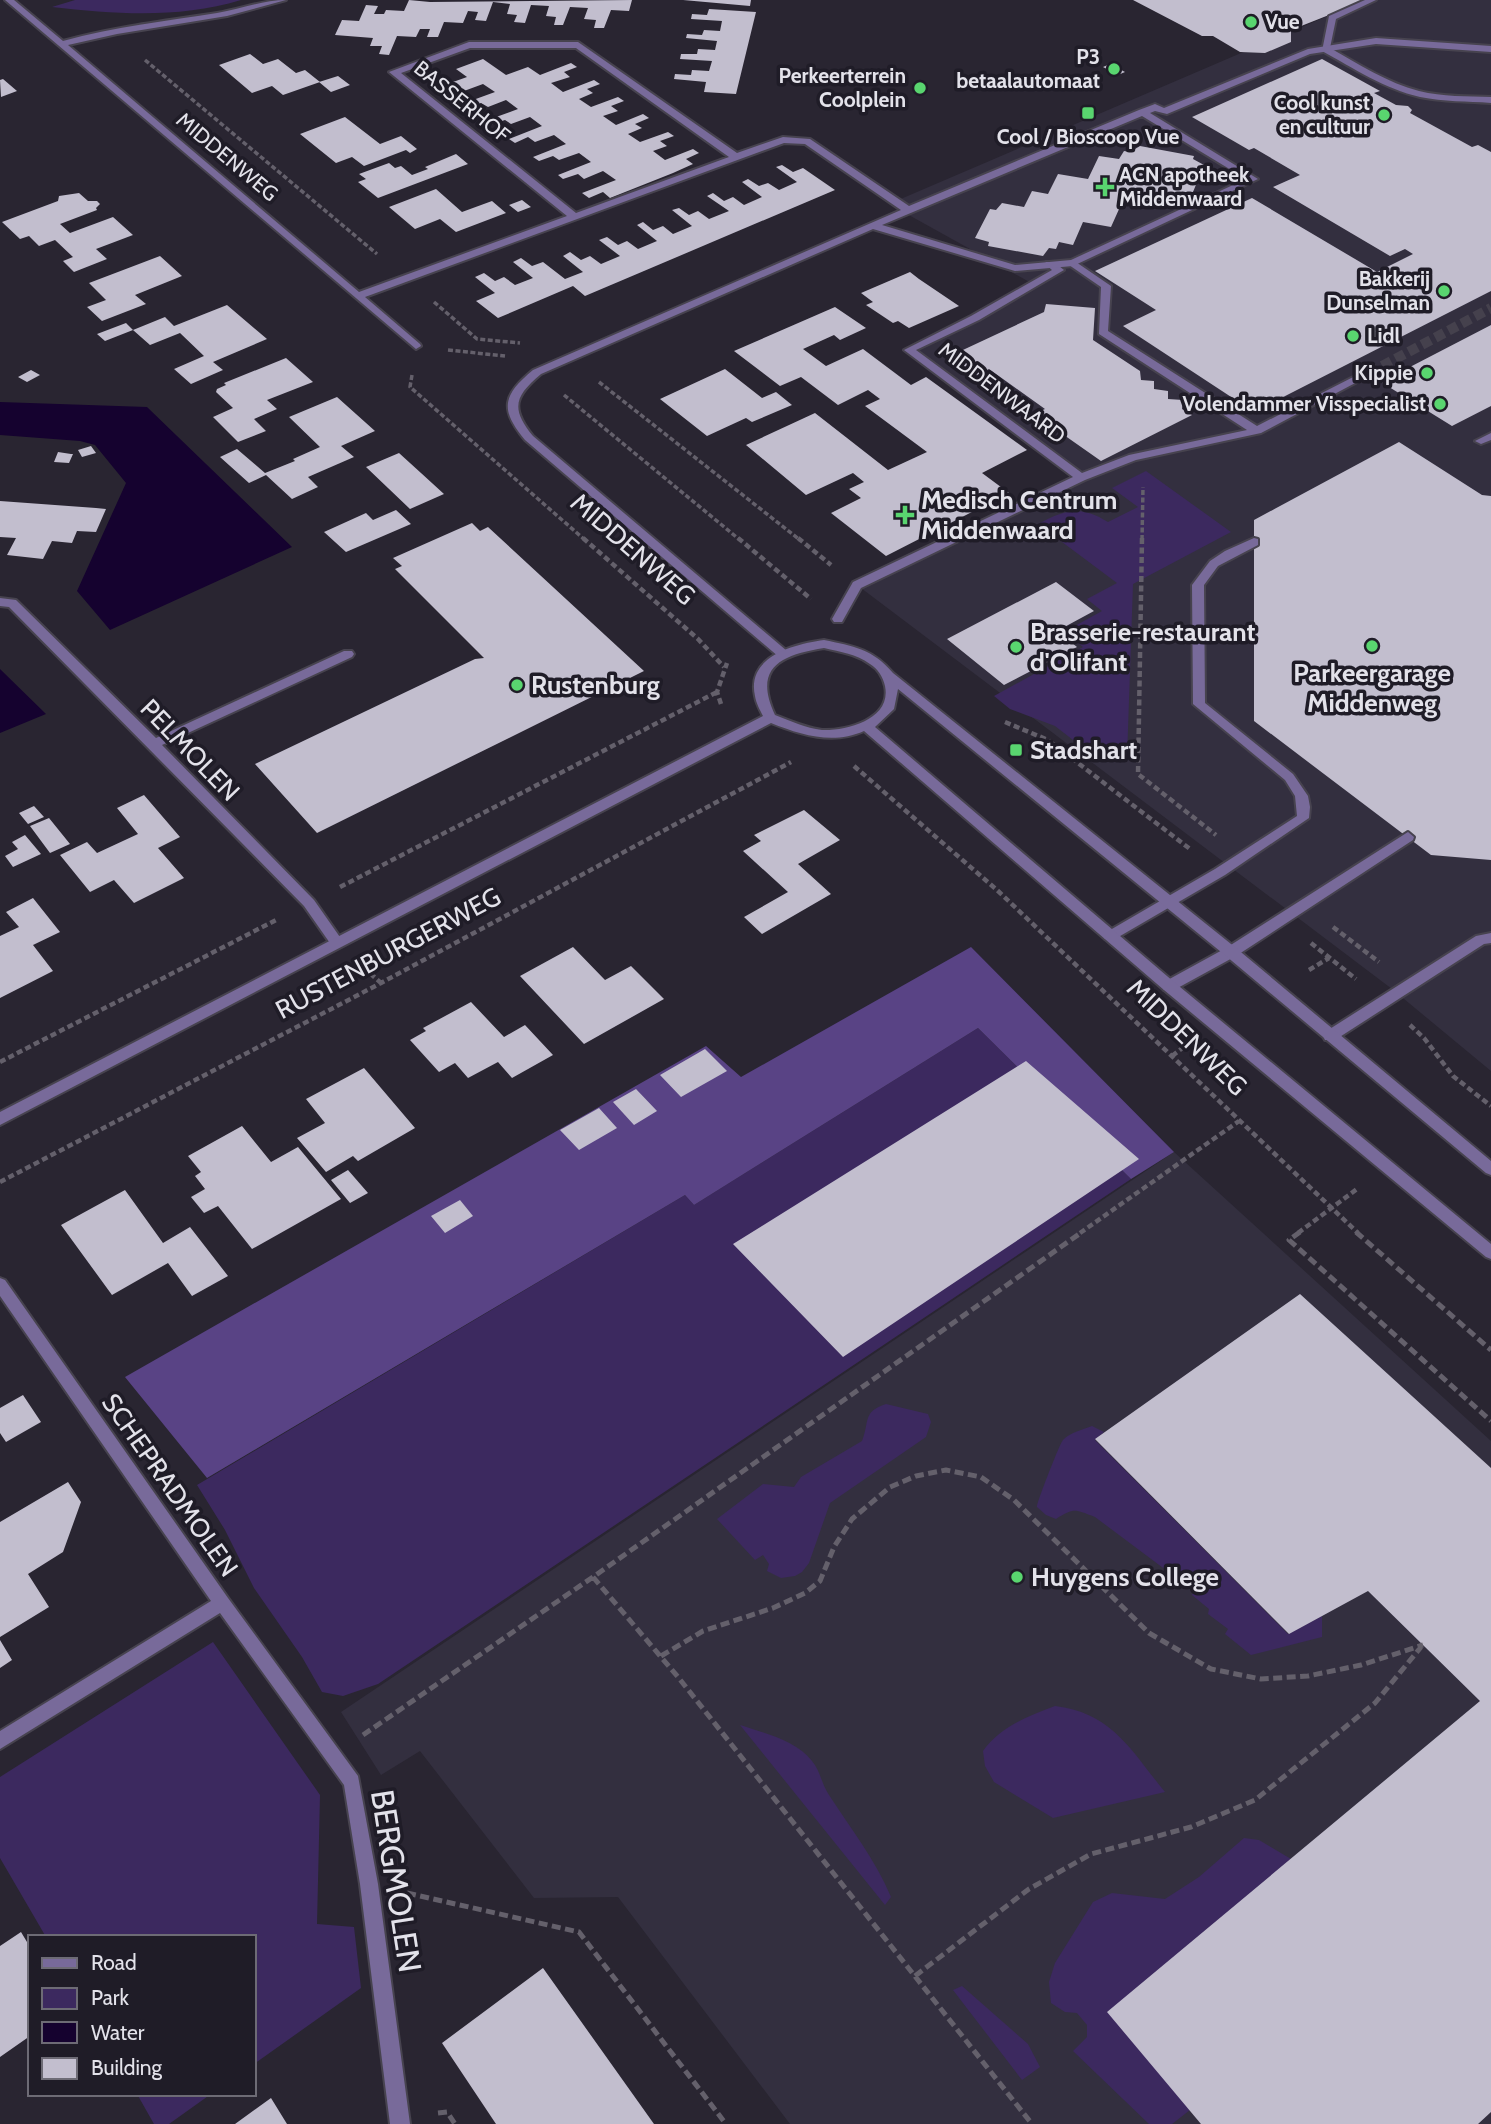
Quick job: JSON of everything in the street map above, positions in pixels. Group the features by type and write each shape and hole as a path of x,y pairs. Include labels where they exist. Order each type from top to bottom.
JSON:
{"street":[{"name":"MIDDENWEG","path":"9,0 416,346"},
{"path":"63,44 111,31 211,19 282,0"},
{"path":"1325,49 1332,18 1372,0"},
{"path":"564,361 908,210 1142,112 1155,107 1164,112 1308,52 1376,41 1491,49"},
{"name":"BASSERHOF","path":"575,217 394,72 469,45 578,45 736,157"},
{"path":"1325,49 1375,77 1410,92 1442,98 1491,100"},
{"path":"875,226 1016,268 1073,263 1253,179 1142,112"},
{"path":"358,296 783,140 807,141 908,210"},
{"path":"1073,263 1106,286 1103,332 1257,431"},
{"name":"MIDDENWAARD","path":"1050,264 1059,270 975,318 909,350 1081,478"},
{"name":"MIDDENWEG","path":"564,361 537,373 518,387 512,397 511,409 520,428 783,654"},
{"name":"MIDDENWAARD","path":"857,585 1081,478 1133,457 1257,431 1369,373"},
{"path":"1110,936 1303,818 1306,807 1298,787 1289,777 1199,704 1198,585 1205,569 1254,542"},
{"path":"838,619 857,585"},
{"name":"PELMOLEN","path":"0,602 12,603 154,744 309,903 337,943"},
{"path":"891,677 893,691 890,704 881,716 866,726 828,734 809,732 770,718 760,692 762,678 769,665 783,654 802,647 824,644 846,646 881,663 891,677 1169,901 1491,1169"},
{"path":"154,744 348,654"},
{"name":"RUSTENBURGERWEG","path":"0,1119 770,718"},
{"name":"MIDDENWEG","path":"866,726 1169,986 1491,1253"},
{"path":"1169,986 1231,952 1408,837"},
{"path":"1330,1036 1481,939 1491,938"},
{"name":"SCHEPRADMOLEN","path":"0,1283 222,1603 0,1741"},
{"name":"BERGMOLEN","path":"222,1603 352,1782 369,1884 400,2124"}],"path":[{"path":"111,31 477,339 542,345 617,394 857,585"},
{"path":"416,346 513,357"},
{"name":"MIDDENWEG","path":"309,903 717,692 724,667 688,629 410,387 416,346"},
{"path":"554,386 838,619"},
{"name":"RUSTENBURGERWEG","path":"0,1182 393,976 795,760"},
{"name":"MIDDENWEG","path":"849,761 997,890 1329,1208 1491,1350"},
{"path":"0,1062 309,903"},
{"path":"1443,1129 1485,1101"},
{"path":"333,1755 593,1577 1239,1121"},
{"path":"1388,1168 1329,1208 1289,1240 1491,1420"},
{"path":"661,1656 703,1631 773,1608 805,1593 820,1581 834,1547 852,1519 890,1487 916,1476 946,1470 981,1477 1014,1500 1149,1633 1211,1669 1261,1679 1308,1676 1361,1665 1423,1645 1375,1703 1255,1800 1191,1827 1091,1854 1029,1889 915,1976"},
{"path":"593,1577 661,1656 1032,2124"},
{"path":"369,1884 579,1932 726,2124"}],"shaded area":[{"path":"1365,0 1491,0 1491,1071 1392,989 857,585 1081,478 909,350 1033,284 889,204"},
{"path":"971,947 1174,1152 1131,1179 978,1028 694,1205 685,1195 207,1478 125,1377 706,1046 741,1077"},
{"name":"Huygens College","path":"1174,1152 1491,1441 1491,2124 790,2124 618,1897 534,1898 420,1751 381,1775 341,1712"}],"green space":[{"path":"75,0 241,0 194,10 147,13 52,7"},
{"path":"1146,471 1231,532 1133,584 1127,758 1112,747 1095,757 1055,726 1010,709 994,696 1083,647 1064,632 1102,611 1087,599 1117,583 1038,524 1073,511 1090,513 1108,522 1138,507 1112,488"},
{"path":"978,1028 1131,1179 378,1684 343,1696 322,1692 302,1657 254,1588 225,1530 197,1485 685,1195 694,1205"},
{"path":"886,1404 928,1414 931,1422 926,1437 830,1503 809,1563 802,1572 781,1578 767,1571 769,1564 763,1555 755,1560 717,1519 763,1484 794,1487 801,1477 862,1441 870,1414"},
{"path":"1092,1426 1104,1432 1095,1440 1288,1634 1322,1616 1322,1637 1251,1655 1225,1634 1228,1629 1208,1614 1209,1609 1192,1595 1194,1591 1095,1517 1075,1511 1056,1519 1037,1507 1063,1440"},
{"path":"213,1642 320,1795 317,1924 354,1927 361,1988 256,2063 256,1935 45,1935 0,1858 0,1777"},
{"path":"1055,1706 1075,1710 1107,1726 1131,1749 1165,1792 1053,1818 994,1782 985,1766 983,1751 1006,1729"},
{"path":"740,1725 789,1742 812,1761 827,1791 885,1883 891,1897 885,1905"},
{"path":"1244,1838 1259,1840 1291,1859 1108,2012 1190,2110 1172,2124 1149,2124 1073,2051 1087,2037 1087,2025 1077,2013 1065,2012 1051,2003 1049,1982 1055,1963 1093,1902 1112,1893 1165,1899 1199,1877"},
{"path":"962,1986 1028,2044 1040,2067 1022,2080 953,1990"},
{"path":"138,2096 208,2096 169,2124 154,2124"}],"water":[{"path":"0,402 147,407 292,547 110,630 77,591 126,483 95,445 80,441 0,435"},
{"path":"0,669 46,714 0,733"}],"building":[{"path":"409,0 632,0 629,11 611,10 604,28 594,28 596,20 584,19 588,8 570,7 563,25 554,25 556,17 546,16 549,6 531,5 525,23 514,22 517,15 507,14 510,4 493,2 486,21 475,20 478,12 468,11 463,23 444,22 438,37 427,37 430,29 420,29 416,37 397,36 389,55 379,54 382,46 370,46 373,38 335,35 342,20 359,21 366,5 378,6 374,14 384,14 386,10 404,11"},
{"path":"683,0 751,0 750,6"},
{"path":"1133,0 1367,0 1291,30 1291,42 1265,53 1240,52 1213,36 1202,36"},
{"path":"709,9 756,12 736,94 704,92 706,82 674,79 675,74 691,75 692,70 709,71 712,61 680,59 681,54 697,54 698,49 715,50 717,41 686,38 687,34 702,35 704,30 720,31 722,21 691,19 692,14 707,15"},
{"path":"250,54 263,64 278,59 296,73 305,70 320,82 283,95 272,86 252,93 219,65"},
{"path":"483,59 506,75 528,67 540,75 571,63 577,67 564,72 570,77 551,83 563,92 594,80 600,84 587,89 593,93 579,99 591,107 618,97 624,101 611,106 618,111 603,116 616,125 643,114 649,118 635,124 642,128 628,134 640,142 668,132 674,136 660,141 667,146 653,151 665,160 693,149 699,153 686,159 693,164 673,173 610,198 603,192 589,198 582,193 616,180 603,171 584,179 578,174 563,179 558,175 591,162 579,153 559,160 553,156 539,161 533,157 566,144 554,135 535,142 528,137 515,143 509,139 542,126 530,117 511,124 505,120 490,125 485,121 518,109 506,100 488,107 481,103 468,108 462,104 495,92 483,84 464,91 458,86 444,91 439,87 467,77 456,69"},
{"path":"1322,59 1380,91 1374,93 1396,105 1408,106 1412,110 1410,113 1472,147 1478,145 1491,152 1491,291 1254,412 1123,326 1156,310 1095,271 1252,198 1377,272 1413,254 1405,249 1390,256 1273,187 1300,175 1254,148 1249,150 1192,117"},
{"name":"P3 betaalautomaat","path":"1110,64 1125,72 1118,75 1103,67"},
{"path":"338,76 350,85 331,92 319,82"},
{"path":"3,79 17,91 1,97 0,80"},
{"path":"345,117 380,144 401,136 417,149 410,153 406,150 364,166 352,157 336,163 300,134"},
{"path":"1140,146 1194,156 1193,159 1204,165 1193,192 1167,195 1163,204 1124,198 1111,227 1083,222 1073,245 1059,242 1056,249 1049,248 1043,256 988,246 989,242 975,238 990,209 996,210 1002,203 1024,207 1032,191 1048,194 1058,174 1088,179 1099,156 1119,159 1124,151 1130,152"},
{"path":"456,154 468,164 378,198 358,182 366,179 359,174 389,163 395,168 401,166 412,175"},
{"path":"782,165 793,172 803,168 835,190 585,296 573,286 498,318 476,301 495,293 475,277 484,273 495,281 504,277 515,285 533,278 513,262 521,258 532,266 543,262 565,279 583,272 563,256 570,252 581,260 590,256 601,264 620,256 599,240 607,237 618,245 627,241 638,249 657,241 637,225 643,222 653,230 663,226 673,234 692,226 672,210 679,208 689,215 698,211 709,219 729,211 707,196 713,193 724,201 733,197 744,205 762,197 742,182 748,179 759,186 768,183 779,190 797,182 776,167"},
{"path":"436,189 462,212 492,201 506,213 456,232 440,219 415,229 389,207"},
{"path":"79,193 88,201 97,201 100,204 97,210 60,224 70,233 113,217 133,235 96,249 107,259 74,272 63,261 73,257 55,240 39,246 29,236 20,239 2,222 58,201 59,196"},
{"path":"522,200 531,207 518,212 509,205"},
{"path":"160,256 182,276 135,295 146,304 102,321 87,307 106,300 89,283"},
{"path":"910,272 959,306 909,328 898,321 893,323 866,305 873,302 861,293"},
{"path":"1046,304 1095,308 1093,340 1140,371 1141,380 1154,381 1154,389 1168,391 1168,399 1183,400 1182,409 1192,415 1101,461 1034,414 1045,409 989,369 977,375 950,356 1044,312"},
{"path":"227,305 267,339 213,362 223,370 191,384 174,369 204,356 180,333 150,345 133,330 165,317 174,326"},
{"path":"835,307 866,328 840,340 834,335 803,349 826,366 863,349 911,385 926,377 1027,450 982,473 1009,493 886,556 831,513 861,498 849,489 864,482 853,473 806,495 746,445 815,413 888,470 927,452 865,406 880,399 868,390 838,405 801,377 780,386 734,351"},
{"path":"126,323 133,330 105,341 97,334"},
{"path":"1491,325 1491,406 1452,426 1381,382"},
{"path":"286,358 313,382 267,400 277,409 254,419 266,431 238,442 213,417 233,408 216,392 217,389 226,385 224,383"},
{"path":"725,369 762,398 776,392 792,405 752,422 746,418 707,436 660,399"},
{"path":"31,370 40,375 27,382 18,377"},
{"path":"337,397 375,431 341,446 354,457 308,477 318,487 292,499 266,475 249,483 220,457 237,449 265,473 295,461 293,459 320,447 289,417"},
{"name":"Parkeergarage Middenweg","path":"1399,442 1482,495 1491,496 1491,860 1431,855 1254,721 1254,520"},
{"path":"91,446 96,453 82,457 78,450"},
{"path":"58,452 73,454 69,463 54,462"},
{"path":"399,453 444,494 410,509 366,467"},
{"path":"0,501 106,509 96,532 77,531 72,543 52,541 43,559 7,555 16,538 0,537"},
{"path":"396,510 411,524 346,552 324,532 366,513 373,520"},
{"name":"Rustenburg","path":"472,523 480,531 488,527 644,671 317,833 255,764 475,659 484,658 395,569 402,566 393,558"},
{"path":"1056,582 1094,611 1057,631 1077,647 1004,685 947,639"},
{"path":"144,795 180,837 158,848 184,878 134,903 114,880 90,892 60,855 87,842 97,853 138,834 117,808"},
{"path":"34,806 44,817 28,824 19,813"},
{"path":"804,810 840,840 798,864 831,894 762,934 744,917 788,892 743,851 761,841 754,835"},
{"path":"49,818 70,844 50,853 30,826"},
{"path":"25,835 41,854 13,867 5,856 18,849 12,842"},
{"path":"33,898 60,932 33,945 53,971 0,998 0,936 19,927 6,912"},
{"path":"573,947 605,980 631,966 664,999 584,1044 520,976"},
{"path":"471,1002 504,1037 525,1025 553,1055 512,1078 498,1062 468,1078 455,1063 439,1072 410,1040 426,1031 423,1028"},
{"path":"705,1049 727,1071 681,1097 660,1075"},
{"path":"1026,1061 1139,1159 843,1357 733,1244"},
{"path":"364,1068 415,1128 358,1161 353,1156 326,1172 297,1138 325,1123 306,1099"},
{"path":"636,1089 657,1111 634,1125 613,1102"},
{"path":"599,1108 617,1128 579,1150 560,1130"},
{"path":"242,1126 271,1162 298,1147 341,1199 252,1249 218,1206 204,1213 191,1197 205,1189 195,1176 201,1172 188,1156"},
{"path":"348,1170 368,1193 350,1203 331,1180"},
{"path":"125,1190 163,1243 190,1227 228,1276 192,1296 168,1263 112,1295 61,1225"},
{"path":"460,1200 473,1216 445,1233 431,1216"},
{"path":"1300,1294 1491,1468 1491,2112 1478,2124 1201,2124 1107,2012 1480,1701 1368,1591 1289,1634 1095,1439"},
{"path":"23,1395 41,1422 6,1442 0,1433 0,1408"},
{"path":"68,1482 81,1502 63,1552 28,1574 49,1607 0,1637 0,1522"},
{"path":"0,1640 12,1660 0,1668"},
{"path":"21,1932 28,1944 28,2037 0,2057 0,1946"},
{"path":"543,1968 654,2124 496,2124 442,2043"},
{"path":"271,2098 287,2124 235,2124"}],"tunnel":[{"path":"1369,373 1491,308"}],"place":[{"name":"Vue","path":"1251,22"},
{"name":"P3 betaalautomaat","path":"1114,69"},
{"name":"Perkeerterrein Coolplein","path":"920,88"},
{"name":"Cool / Bioscoop Vue","path":"1088,113"},
{"name":"Cool kunst en cultuur","path":"1384,115"},
{"name":"ACN apotheek Middenwaard","path":"1105,187"},
{"name":"Bakkerij Dunselman","path":"1444,291"},
{"name":"Lidl","path":"1353,336"},
{"name":"Kippie","path":"1427,373"},
{"name":"Volendammer Visspecialist","path":"1440,404"},
{"name":"Medisch Centrum Middenwaard","path":"905,515"},
{"name":"Parkeergarage Middenweg","path":"1372,646"},
{"name":"Brasserie-restaurant d'Olifant","path":"1016,647"},
{"name":"Rustenburg","path":"517,685"},
{"name":"Stadshart","path":"1016,750"},
{"name":"Huygens College","path":"1017,1577"}]}
